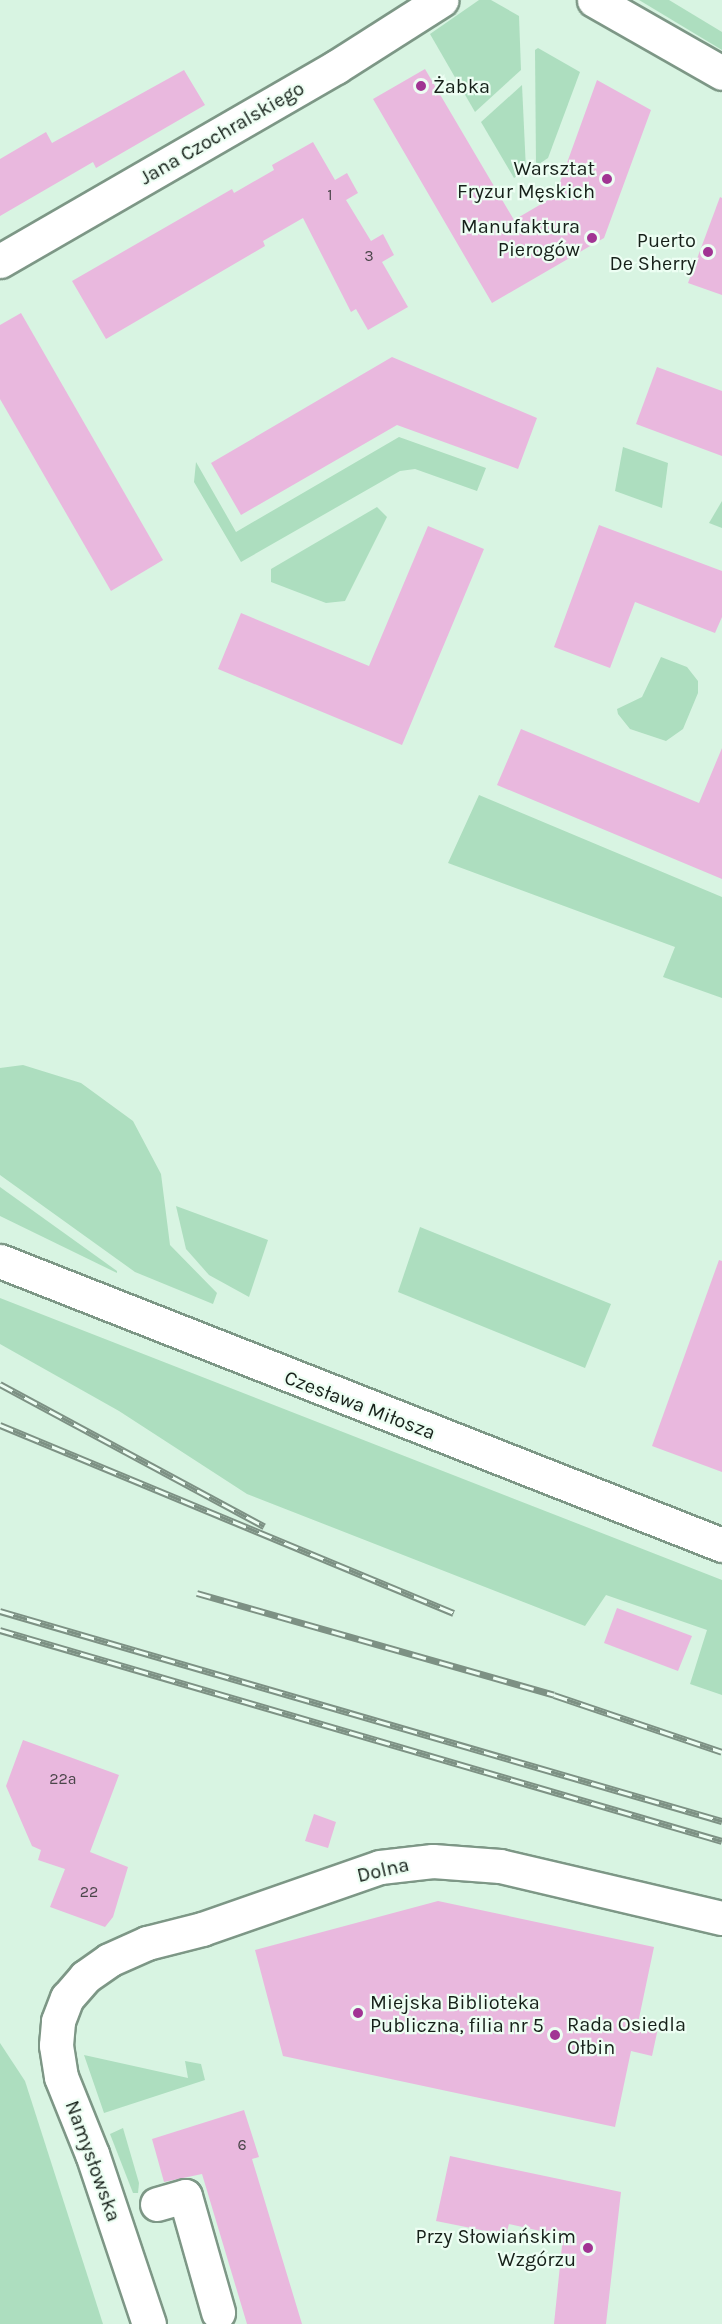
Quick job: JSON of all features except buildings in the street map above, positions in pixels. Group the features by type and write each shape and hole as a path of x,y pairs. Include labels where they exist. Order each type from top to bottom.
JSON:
{"street":[{"name":"Jana Czochralskiego","path":"0,261 336,67 441,0"},
{"path":"594,0 722,73"},
{"name":"Czesława Miłosza","path":"0,1261 722,1545"},
{"name":"Dolna","path":"67,1998 85,1977 108,1960 147,1943 202,1929 380,1867 433,1861 500,1866 722,1918"},
{"name":"Namysłowska","path":"67,1998 58,2021 56,2045 61,2077 92,2154 149,2324"},
{"path":"157,2204 185,2196 218,2312"}],"green space":[{"path":"479,0 491,0 519,16 521,70 475,112 430,34"},
{"path":"639,0 669,0 722,32 722,50"},
{"path":"538,48 580,72 548,158 536,166 535,50"},
{"path":"522,85 526,170 514,178 481,122"},
{"path":"399,437 486,468 477,491 415,469 400,471 241,562 194,482 196,462 236,532"},
{"path":"623,447 668,463 662,508 615,491"},
{"path":"722,501 722,528 709,523"},
{"path":"377,507 387,517 345,601 326,603 271,582 271,569"},
{"path":"661,657 687,667 698,681 698,693 683,729 666,741 630,729 618,714 617,709 642,697"},
{"path":"479,795 722,897 722,998 663,977 675,947 448,863"},
{"path":"23,1065 81,1083 133,1121 161,1174 170,1245 217,1293 213,1304 135,1272 0,1175 0,1068"},
{"path":"0,1187 117,1271 117,1273 0,1216"},
{"path":"176,1206 268,1240 249,1297 209,1275 186,1249"},
{"path":"420,1227 611,1304 585,1368 398,1292"},
{"path":"0,1298 722,1580 722,1695 690,1684 707,1630 606,1595 585,1626 247,1494 119,1411 0,1344"},
{"path":"0,2043 25,2081 103,2324 0,2324"},
{"path":"84,2055 188,2078 185,2061 201,2064 205,2080 104,2113"},
{"path":"123,2128 139,2183 138,2193 133,2193 110,2134"}],"railway":[{"path":"0,1384 264,1526"},
{"path":"0,1425 454,1613"},
{"path":"197,1593 554,1695 722,1752"},
{"path":"0,1611 722,1821"},
{"path":"0,1630 722,1841"}],"place":[{"name":"Żabka","path":"421,86"},
{"name":"Warsztat Fryzur Męskich","path":"607,179"},
{"name":"Manufaktura Pierogów","path":"592,238"},
{"name":"Puerto De Sherry","path":"708,252"},
{"name":"Miejska Biblioteka Publiczna, filia nr 5","path":"358,2013"},
{"name":"Rada Osiedla Ołbin","path":"555,2035"},
{"name":"Przy Słowiańskim Wzgórzu","path":"588,2248"}]}
